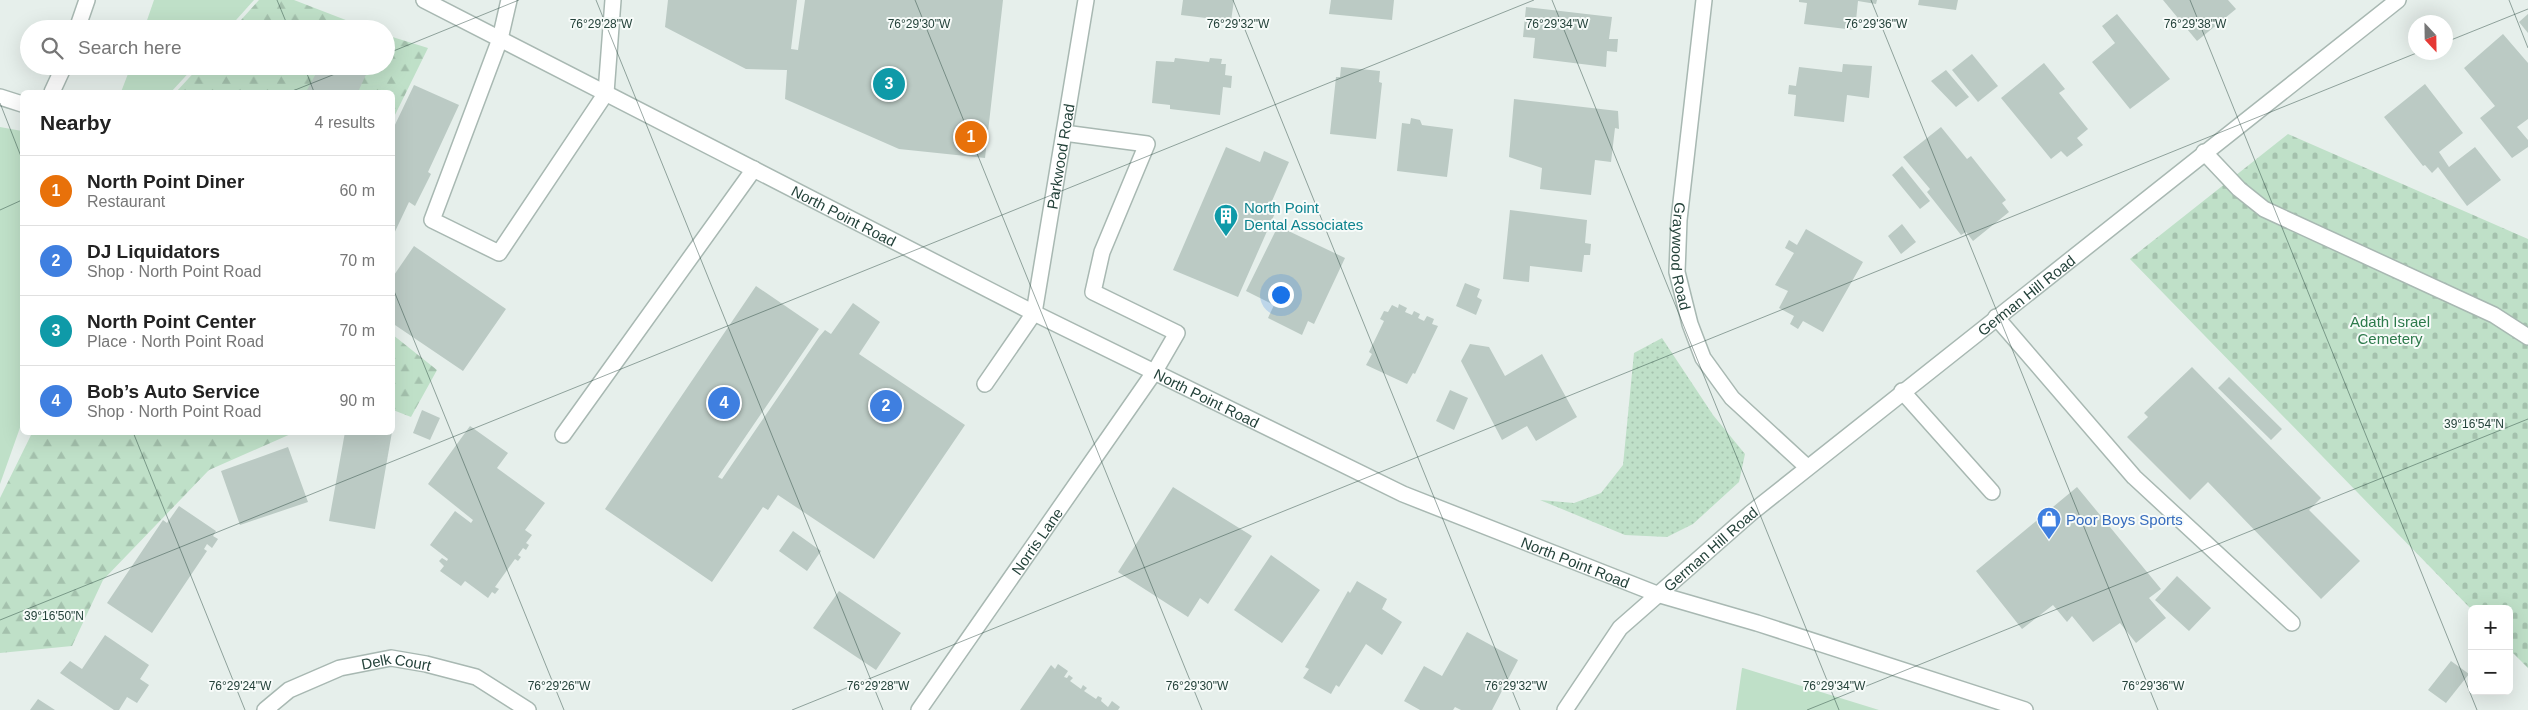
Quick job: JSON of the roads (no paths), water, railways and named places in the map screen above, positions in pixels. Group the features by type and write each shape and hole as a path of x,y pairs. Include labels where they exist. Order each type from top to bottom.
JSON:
{"street":[{"path":"80,20 87,0"},
{"name":"North Point Road","path":"424,0 1034,313 1403,494 1657,594 1756,623 2025,710"},
{"path":"509,0 500,39 432,220 499,253 606,93 613,0"},
{"name":"Parkwood Road","path":"1034,313 1086,0"},
{"name":"Graywood Road","path":"1704,0 1679,220 1677,272 1690,324 1703,358 1732,398 1806,467"},
{"name":"German Hill Road","path":"1565,710 1620,628 1806,467 2398,0"},
{"path":"53,90 60,75"},
{"path":"0,97 20,103"},
{"name":"Norris Lane","path":"919,710 1155,371 1177,333 1093,292 1102,252 1148,144 1064,133"},
{"path":"2204,152 2239,189 2264,209 2494,315 2528,337"},
{"path":"563,435 754,168"},
{"path":"985,384 1034,313"},
{"path":"1996,317 2134,477 2292,623"},
{"path":"1902,391 1992,492"},
{"name":"Delk Court","path":"266,710 289,690 340,668 390,658 426,664 476,678 528,710"}],"place":[{"name":"North Point Center","path":"889,84"},
{"name":"North Point Diner","path":"971,137"},
{"name":"North Point Dental Associates","path":"1226,237"},
{"name":"Bob’s Auto Service","path":"724,403"},
{"name":"DJ Liquidators","path":"886,406"},
{"name":"Poor Boys Sports","path":"2049,540"}],"park label":[{"name":"Adath Israel Cemetery","path":"2390,330"}]}
